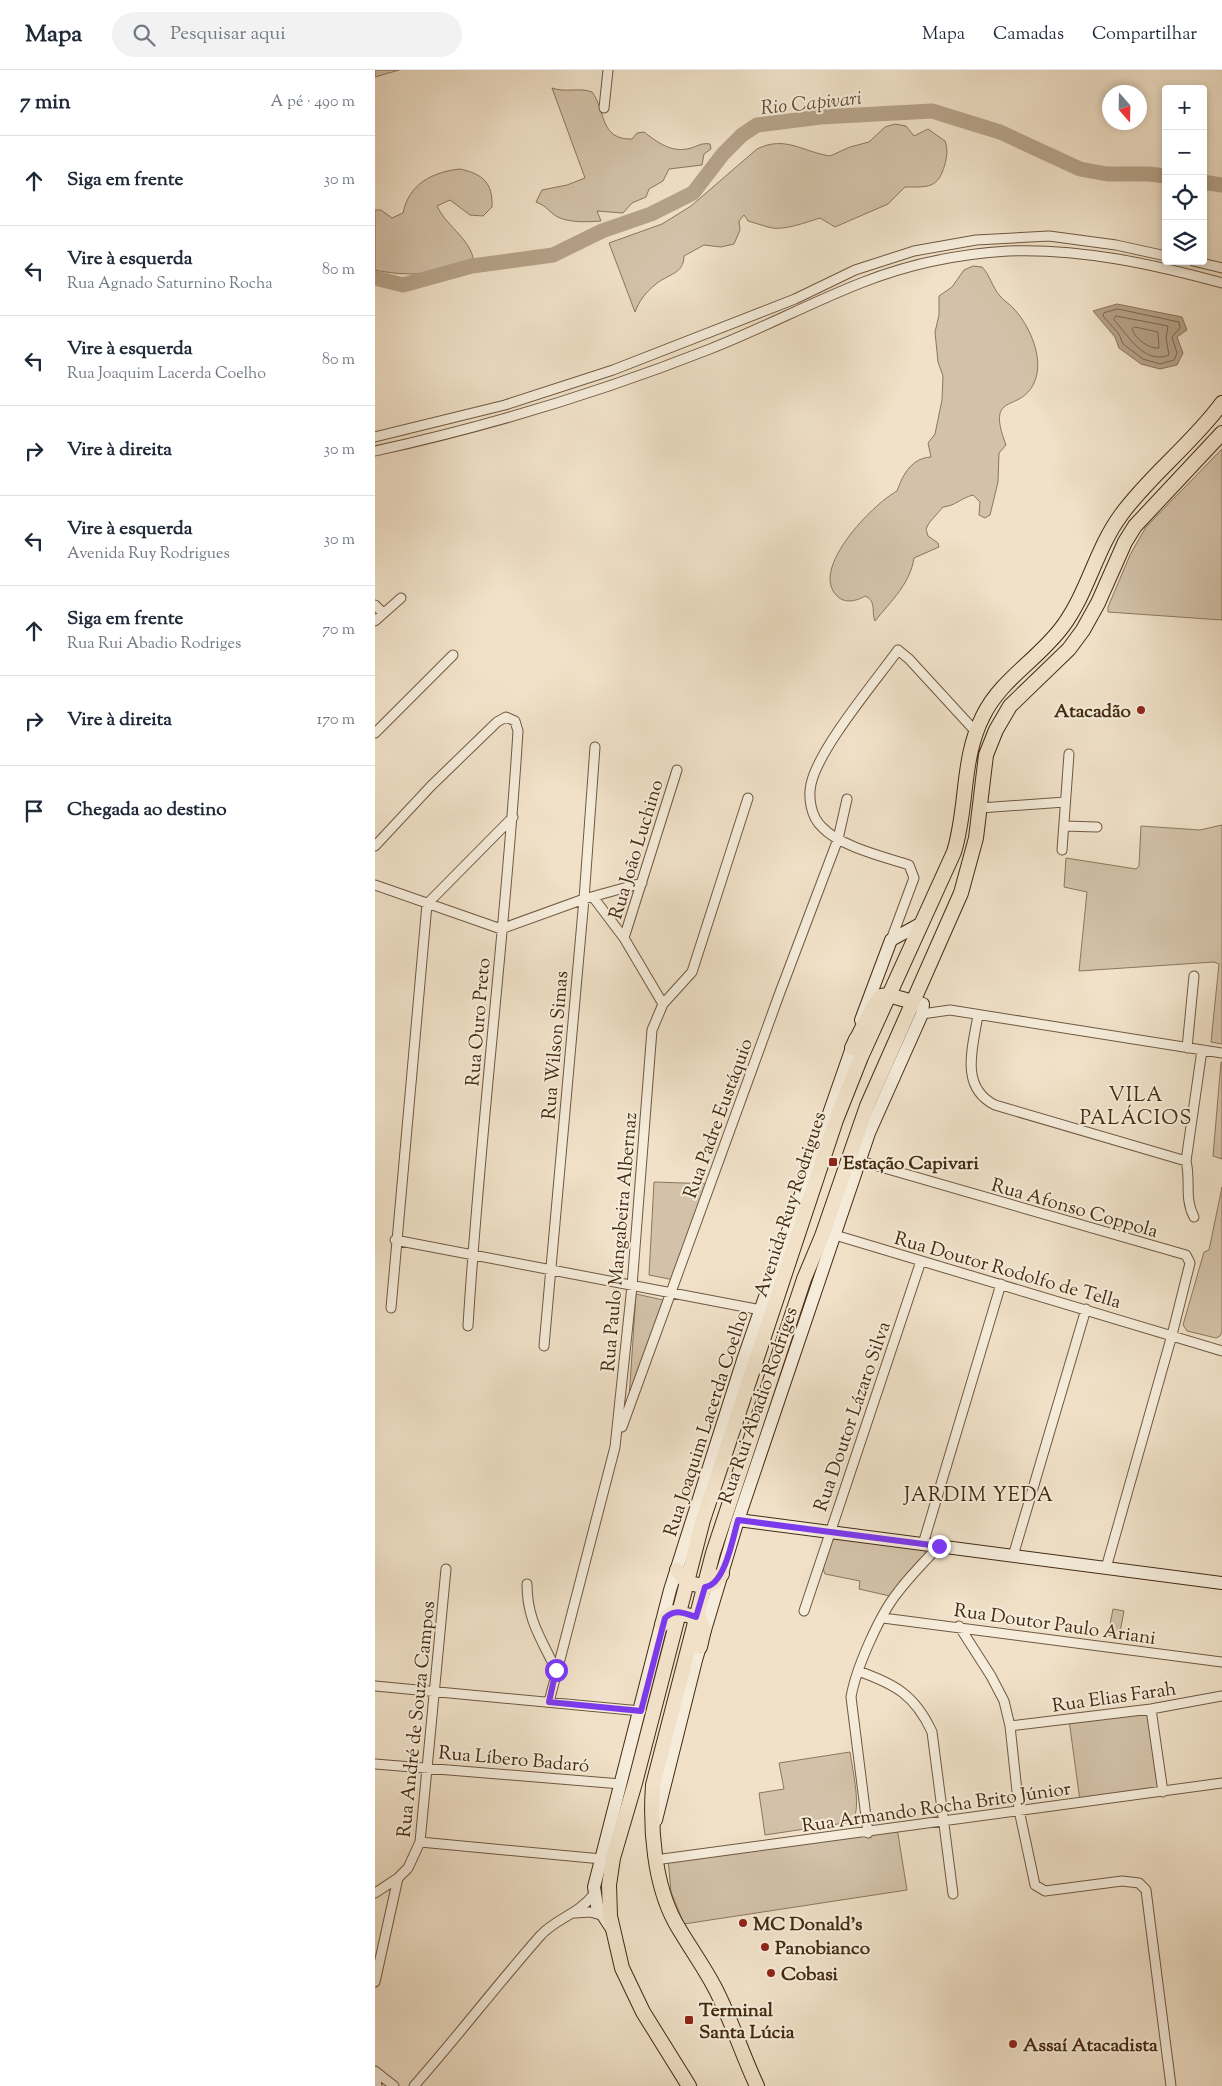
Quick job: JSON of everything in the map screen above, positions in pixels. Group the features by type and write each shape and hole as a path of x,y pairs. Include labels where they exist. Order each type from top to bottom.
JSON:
{"main road":[{"name":"Avenida Ruy Rodrigues","path":"686,2086 636,1999 622,1968 612,1929 609,1885 613,1858 703,1520 851,1080 888,995 949,866 959,837 968,762 976,732 983,716 1002,688 1063,626 1075,608 1105,542 1121,515 1197,434 1222,402"},
{"name":"Avenida Ruy Rodrigues","path":"757,2086 714,1987 675,1921 659,1880 655,1860 655,1828 652,1808 653,1785 696,1617 734,1488 804,1279 822,1236 867,1106 919,1007 964,884 974,850 986,755 1002,718 1021,694 1069,649 1083,630 1098,603 1125,542 1135,526 1222,433"},
{"path":"851,1048 881,996 888,995 919,1007"},
{"path":"677,1570 686,1582 705,1587 713,1585 722,1574"},
{"path":"662,1625 667,1615 679,1612 696,1617 703,1626 700,1648"}],"street":[{"path":"605,108 608,70"},
{"path":"375,437 505,405 613,370 795,299 855,270 914,251 1002,237 1049,236 1116,245 1162,255"},
{"path":"1002,237 1006,251"},
{"path":"914,251 917,265"},
{"path":"375,451 510,418 618,383 711,349 861,283 917,265 1006,251 1055,251 1189,274 1222,283"},
{"path":"1207,264 1222,268"},
{"path":"375,621 401,598"},
{"path":"375,605 383,613"},
{"path":"891,940 914,878 913,872 909,865 838,839 821,827 811,808 811,785 822,757 898,650 976,732"},
{"path":"375,733 453,655"},
{"name":"Rua Ouro Preto","path":"375,846 431,786 497,722 505,717 515,721 518,731 513,818 501,929 468,1326"},
{"name":"Rua Wilson Simas","path":"543,1346 588,898 595,747"},
{"path":"1062,850 1069,754"},
{"name":"Rua João Luchino","path":"623,938 677,770"},
{"name":"Rua Paulo Mangabeira Albernaz","path":"549,1702 615,1447 632,1286 652,1030 663,1004 692,972 748,798"},
{"name":"Rua Padre Eustáquio","path":"615,1447 838,839 847,799"},
{"path":"980,808 1065,802"},
{"path":"391,1308 395,1240 427,904 513,818"},
{"path":"1064,826 1097,827"},
{"path":"375,885 501,929 588,898 642,883"},
{"path":"588,898 623,938 663,1004"},
{"path":"891,940 923,923"},
{"name":"Rua Joaquim Lacerda Coelho","path":"593,1894 677,1570 761,1310 851,1048 891,940"},
{"path":"1187,1048 1194,976"},
{"path":"919,1007 950,1010 1222,1053"},
{"name":"Rua Rui Abadio Rodriges","path":"655,1828 700,1648 738,1520 860,1161 919,1007"},
{"path":"978,1015 970,1070 975,1087 984,1100 995,1105 1186,1161"},
{"path":"1194,1217 1187,1197 1189,1174 1186,1161 1202,1050"},
{"name":"Rua Afonso Coppola","path":"860,1161 1028,1212 1186,1255 1191,1263 1173,1335"},
{"name":"Rua Doutor Rodolfo de Tella","path":"835,1235 1222,1351"},
{"path":"395,1240 550,1268 670,1294 761,1310"},
{"name":"Rua Doutor Lázaro Silva","path":"804,1611 921,1260"},
{"path":"923,1544 1001,1284"},
{"path":"1013,1556 1086,1309"},
{"path":"1106,1568 1173,1335"},
{"path":"738,1520 1222,1583"},
{"path":"868,1833 851,1696 858,1671 897,1593 939,1546"},
{"name":"Rua André de Souza Campos","path":"375,1982 398,1878 408,1868 421,1842 446,1569"},
{"path":"527,1584 527,1605 533,1624 556,1670"},
{"name":"Rua Doutor Paulo Ariani","path":"883,1618 959,1626 1222,1662"},
{"path":"959,1626 998,1687 1010,1726 1019,1810 1035,1885 1045,1891 1122,1881 1139,1882 1146,1890 1171,2086"},
{"path":"858,1671 893,1686 907,1695 922,1712 931,1732 935,1749 953,1894"},
{"path":"375,1686 641,1711"},
{"name":"Rua Elias Farah","path":"1010,1726 1151,1709 1222,1696"},
{"path":"1151,1709 1163,1792"},
{"name":"Rua Líbero Badaró","path":"375,1764 621,1784"},
{"name":"Rua Armando Rocha Brito Júnior","path":"655,1860 868,1833 1019,1810 1222,1783"},
{"path":"421,1842 602,1859"},
{"path":"375,1893 398,1878"},
{"path":"414,2086 541,1934 575,1913 593,1894 601,1915 612,1929"},
{"path":"575,1913 590,1912 601,1915"},
{"path":"375,2071 394,2086"},
{"path":"375,2077 377,2086"}],"shaded area":[{"path":"375,70 399,70 375,77"},
{"path":"552,88 592,92 605,123 614,135 621,138 632,139 637,133 644,132 669,148 681,150 701,144 710,144 711,149 704,154 702,165 669,169 663,181 649,189 646,197 632,203 623,213 597,211 601,221 578,222 566,220 553,214 543,205 536,202 542,190 567,185 585,178"},
{"path":"895,124 906,126 914,136 928,129 945,141 947,150 946,161 939,178 931,185 905,187 888,204 835,227 820,218 794,226 773,228 748,221 744,215 739,221 740,230 734,244 721,247 704,245 684,256 681,267 649,290 635,312 609,243 662,224 691,206 757,149 767,145 785,144 830,156 850,147 869,142 885,127"},
{"path":"460,169 475,174 485,181 491,192 492,207 483,216 470,215 450,200 437,206 470,250 474,267 424,274 375,270 375,210 381,210 392,218 403,213 411,194 423,181 440,173"},
{"path":"973,266 982,267 997,292 1014,309 1025,324 1037,354 1037,374 1028,392 1002,409 1000,416 1001,428 1006,445 999,453 998,482 990,515 985,518 979,515 980,502 973,495 943,507 926,529 928,536 938,543 939,547 914,558 904,584 875,621 869,598 865,596 847,601 837,596 831,584 831,570 837,554 847,538 860,523 886,498 897,491 905,473 913,464 924,458 931,457 928,443 935,434 942,400 943,376 938,362 935,332 939,315 939,296 952,287 964,270"},
{"path":"1222,449 1222,620 1108,612 1108,607 1130,555 1146,527"},
{"path":"1222,825 1222,1044 1211,1042 1219,964 1214,962 1079,971 1087,892 1064,887 1066,858 1136,869 1139,866 1141,826 1200,830"},
{"path":"1222,1062 1222,1159 1213,1156"},
{"path":"654,1182 712,1184 679,1281 649,1275"},
{"path":"1222,1187 1222,1332 1216,1338 1187,1331 1183,1325 1204,1252 1209,1250"},
{"path":"636,1294 663,1300 629,1399"},
{"path":"835,1538 925,1550 925,1554 890,1596 859,1589 860,1581 825,1574 823,1569 831,1543"},
{"path":"1113,1609 1124,1611 1119,1637 1108,1635"},
{"path":"1149,1710 1160,1790 1080,1801 1069,1720"},
{"path":"850,1752 856,1800 856,1810 851,1822 765,1835 759,1793 784,1789 779,1763"},
{"path":"897,1828 907,1890 684,1924 671,1892 668,1859"}],"water":[{"path":"1117,304 1182,317 1187,330 1177,337 1183,353 1177,365 1160,369 1141,364 1119,348 1115,337 1093,311"}],"waterway":[{"name":"Rio Capivari","path":"375,278 403,285 472,266 553,255 602,231 651,214 693,193 723,154 742,135 757,125 821,117 932,111 1000,132 1080,169 1107,174 1162,176"},
{"name":"Rio Capivari","path":"1207,183 1222,185"}],"place":[{"name":"Atacadão","path":"1141,710"},
{"name":"Estação Capivari","path":"833,1162"},
{"name":"MC Donald's","path":"743,1923"},
{"name":"Panobianco","path":"765,1947"},
{"name":"Cobasi","path":"771,1973"},
{"name":"Terminal Santa Lúcia","path":"689,2020"},
{"name":"Assaí Atacadista","path":"1013,2044"}],"district":[{"name":"VILA PALÁCIOS","path":"1136,1106"},
{"name":"JARDIM YEDA","path":"979,1494"}],"route":[{"path":"556,1670 549,1702 641,1711 665,1618 674,1612 696,1617 705,1587 713,1585 722,1574 738,1520 939,1546"}]}
